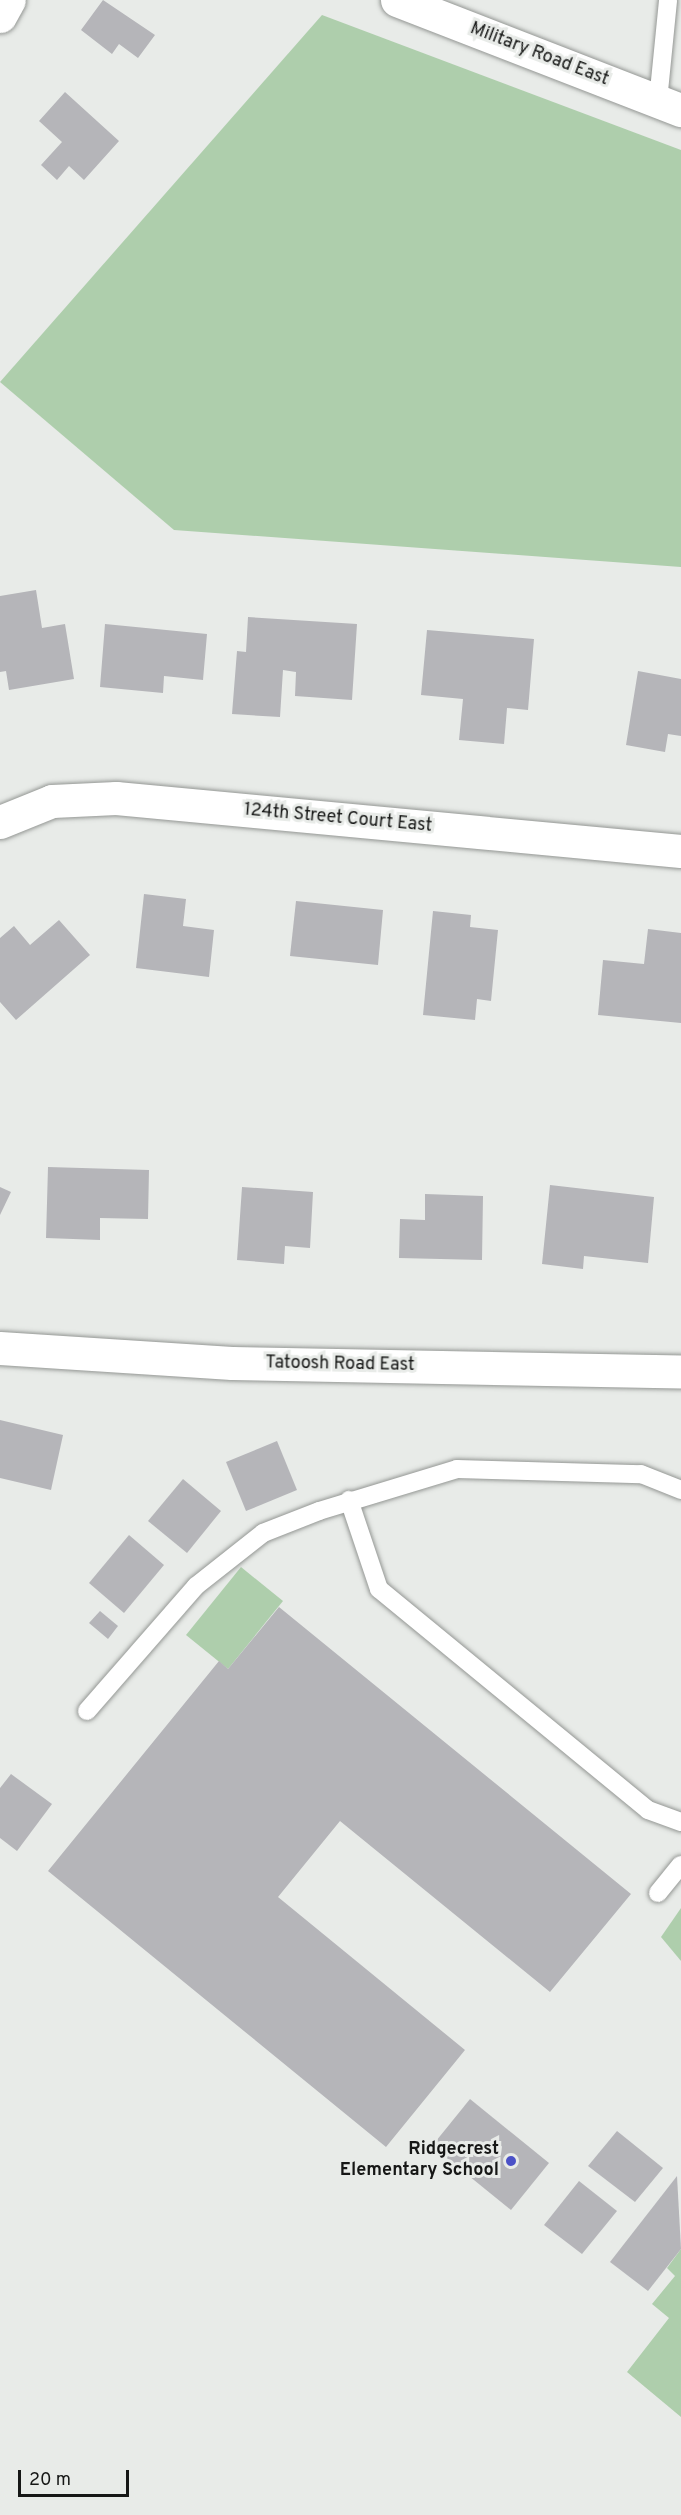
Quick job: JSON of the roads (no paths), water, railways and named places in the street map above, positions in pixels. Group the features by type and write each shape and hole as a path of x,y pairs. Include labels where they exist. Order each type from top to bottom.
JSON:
{"street":[{"path":"0,16 9,0"},
{"name":"Military Road East","path":"397,0 669,105"},
{"name":"124th Street Court East","path":"0,822 52,801 116,798 681,851"},
{"name":"Tatoosh Road East","path":"0,1348 232,1363 681,1372"}],"lane":[{"path":"668,0 669,105"},
{"path":"87,1711 196,1586 263,1533 349,1500 457,1469 641,1474 681,1490"},
{"path":"349,1500 379,1588 648,1810 681,1822"},
{"path":"658,1893 681,1865"}],"place":[{"name":"Ridgecrest Elementary School","path":"511,2161"}]}
